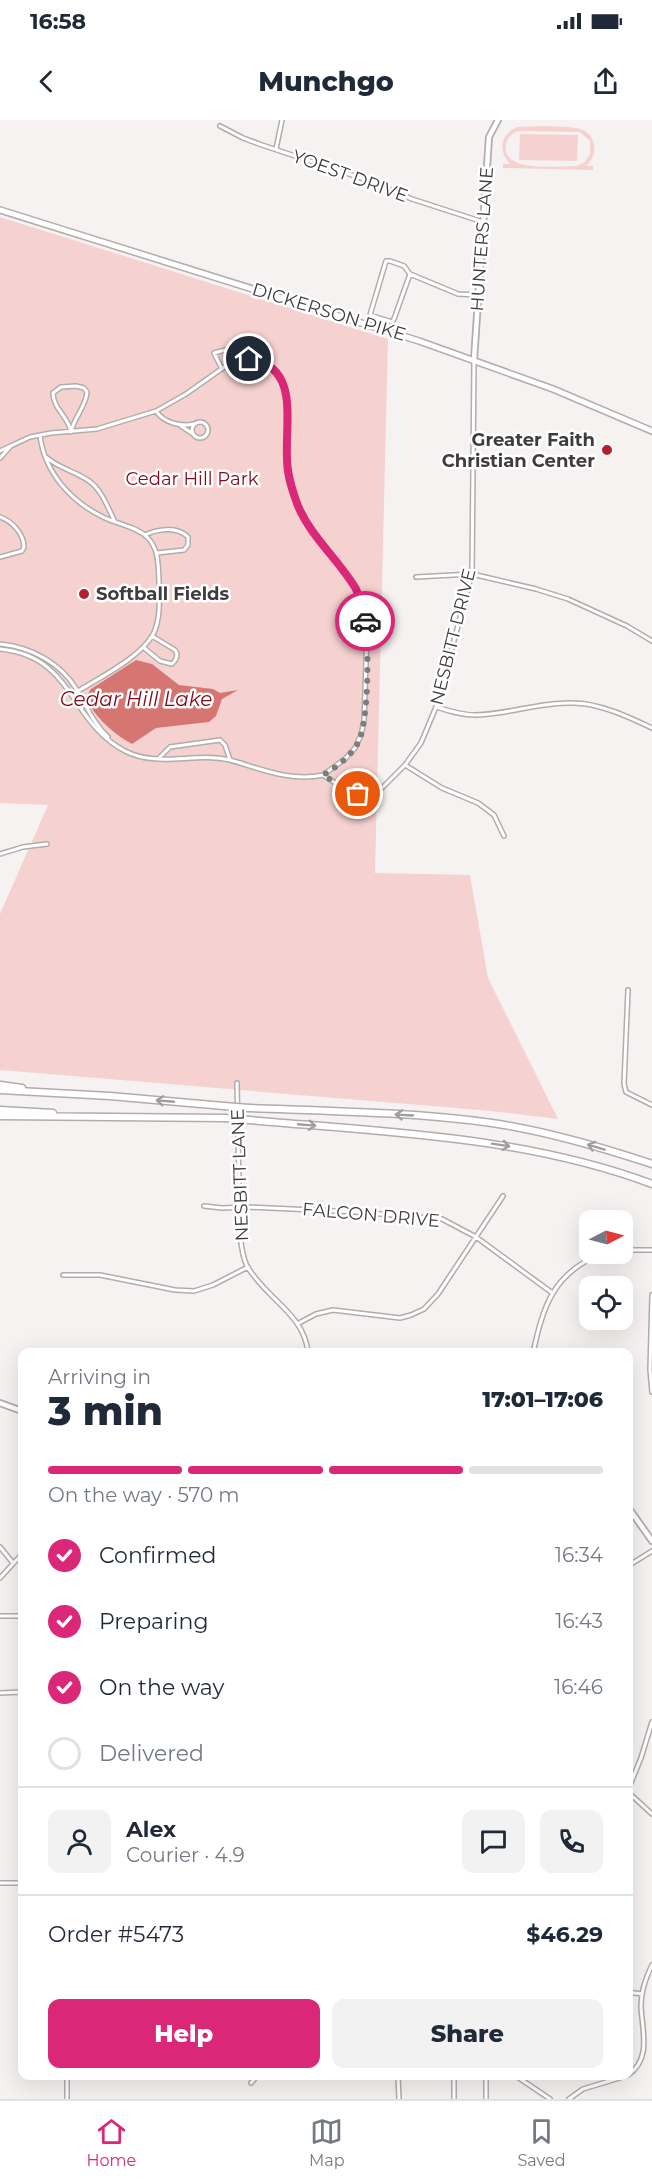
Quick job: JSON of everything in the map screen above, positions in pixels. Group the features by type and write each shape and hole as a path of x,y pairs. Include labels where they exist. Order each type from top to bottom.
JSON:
{"highway":[{"path":"0,1085 64,1094"},
{"path":"0,1090 249,1108 434,1116 495,1124 589,1145 652,1164"},
{"path":"0,1110 111,1117"},
{"path":"0,1116 225,1118 436,1136 504,1146 604,1167 652,1184"}],"main road":[{"name":"DICKERSON PIKE","path":"0,210 419,340 570,396 652,431"}],"street":[{"path":"276,149 282,120"},
{"name":"HUNTERS LANE","path":"474,360 489,137 498,120"},
{"name":"YOEST DRIVE","path":"220,126 244,138 369,181 412,199 483,222"},
{"path":"410,274 394,320 392,322 370,315 386,261 404,266 410,274 458,294 479,295"},
{"path":"222,369 214,353 232,347 259,346 258,361"},
{"path":"0,451 40,435 108,426 156,411 237,360 258,361 275,371 286,390 287,466 297,504 312,531 356,589 360,599 368,649 363,729 351,753 323,775 309,777 291,777 230,760 201,757 158,759 141,757 118,746 98,731 73,694 57,674 45,664 27,655 0,649"},
{"name":"NESBITT DRIVE","path":"382,788 405,765 421,743 436,707 472,574 474,360"},
{"path":"76,386 84,388 87,398 71,432 69,423 54,401 53,393 61,387 76,386"},
{"path":"156,411 163,419 180,425 195,435 201,437 206,435 208,430 205,424 180,425"},
{"path":"195,435 192,429 197,423"},
{"path":"40,435 44,456 55,478 72,496 95,513 145,535 157,553 159,605 152,636 143,647 73,694"},
{"path":"0,458 11,446"},
{"path":"44,456 57,466 89,481 106,503 115,522"},
{"path":"0,517 8,520 18,530 23,538 24,547 22,550 0,557"},
{"path":"145,535 158,530 181,532 188,537 188,545 184,550 157,553"},
{"path":"416,577 472,574 568,599 627,626 652,641"},
{"path":"143,647 164,663 172,664 175,661 176,650 152,636"},
{"path":"0,644 18,647 42,657 63,674 78,692 99,727 118,746"},
{"path":"436,707 460,714 475,715 498,713 544,703 576,702 608,710 652,728"},
{"path":"158,759 170,747 220,740 225,745 230,760"},
{"path":"405,765 442,788 478,803 494,815 504,836"},
{"path":"323,775 355,794 377,791"},
{"path":"0,854 23,847 47,844"},
{"path":"628,990 624,1084 626,1092 652,1105"},
{"name":"NESBITT LANE","path":"237,1083 241,1242 248,1267 298,1323 307,1348"},
{"path":"298,1323 316,1314 333,1310 396,1317 415,1314 433,1300 503,1196"},
{"name":"FALCON DRIVE","path":"204,1206 307,1209 442,1219 476,1237 551,1292"},
{"path":"633,1250 652,1250"},
{"path":"534,1348 551,1292 582,1264"},
{"path":"63,1275 100,1275 194,1291 213,1285 248,1267"},
{"path":"652,1295 650,1370 652,1392"},
{"path":"0,1403 18,1410"},
{"path":"633,1514 652,1541"},
{"path":"0,1547 13,1563"},
{"path":"633,1563 652,1551"},
{"path":"0,1578 18,1558"},
{"path":"0,1616 18,1616"},
{"path":"0,1693 18,1692"},
{"path":"633,1778 652,1722"},
{"path":"633,1796 652,1814"},
{"path":"0,1882 18,1883"},
{"path":"633,2071 644,2055 642,1994 652,1965"},
{"path":"633,1993 642,1994"},
{"path":"67,2080 67,2099"},
{"path":"398,2080 399,2099"},
{"path":"454,2080 454,2099"},
{"path":"486,2080 486,2099"},
{"path":"522,2080 550,2099"},
{"path":"569,2099 583,2089 611,2080"}],"green space":[{"path":"540,126 583,130 593,142 594,154 586,166 593,166 593,170 503,168 503,164 510,164 502,149 504,139 511,130 517,127","holes":["518,131 580,132 590,141 590,154 584,163 576,166 545,167 521,164 512,160 507,154 507,140"]},
{"path":"520,134 578,135 577,161 519,160"},
{"name":"Cedar Hill Park","path":"0,217 388,339 375,873 470,875 488,978 558,1119 492,1111 0,1070 0,914 48,805 0,803"}],"water":[{"name":"Cedar Hill Lake","path":"136,660 152,664 179,685 213,689 220,693 238,690 222,699 216,716 209,722 156,728 132,744 105,724 86,697 91,689"}],"way so far":[{"path":"358,794 345,789 323,775 351,753 363,729 368,649 365,621"}],"place":[{"name":"Greater Faith Christian Center","path":"607,450"},
{"name":"Softball Fields","path":"84,594"}],"route":[{"path":"249,359 271,368 284,383 287,397 287,466 294,495 306,521 356,589 365,621"}]}
